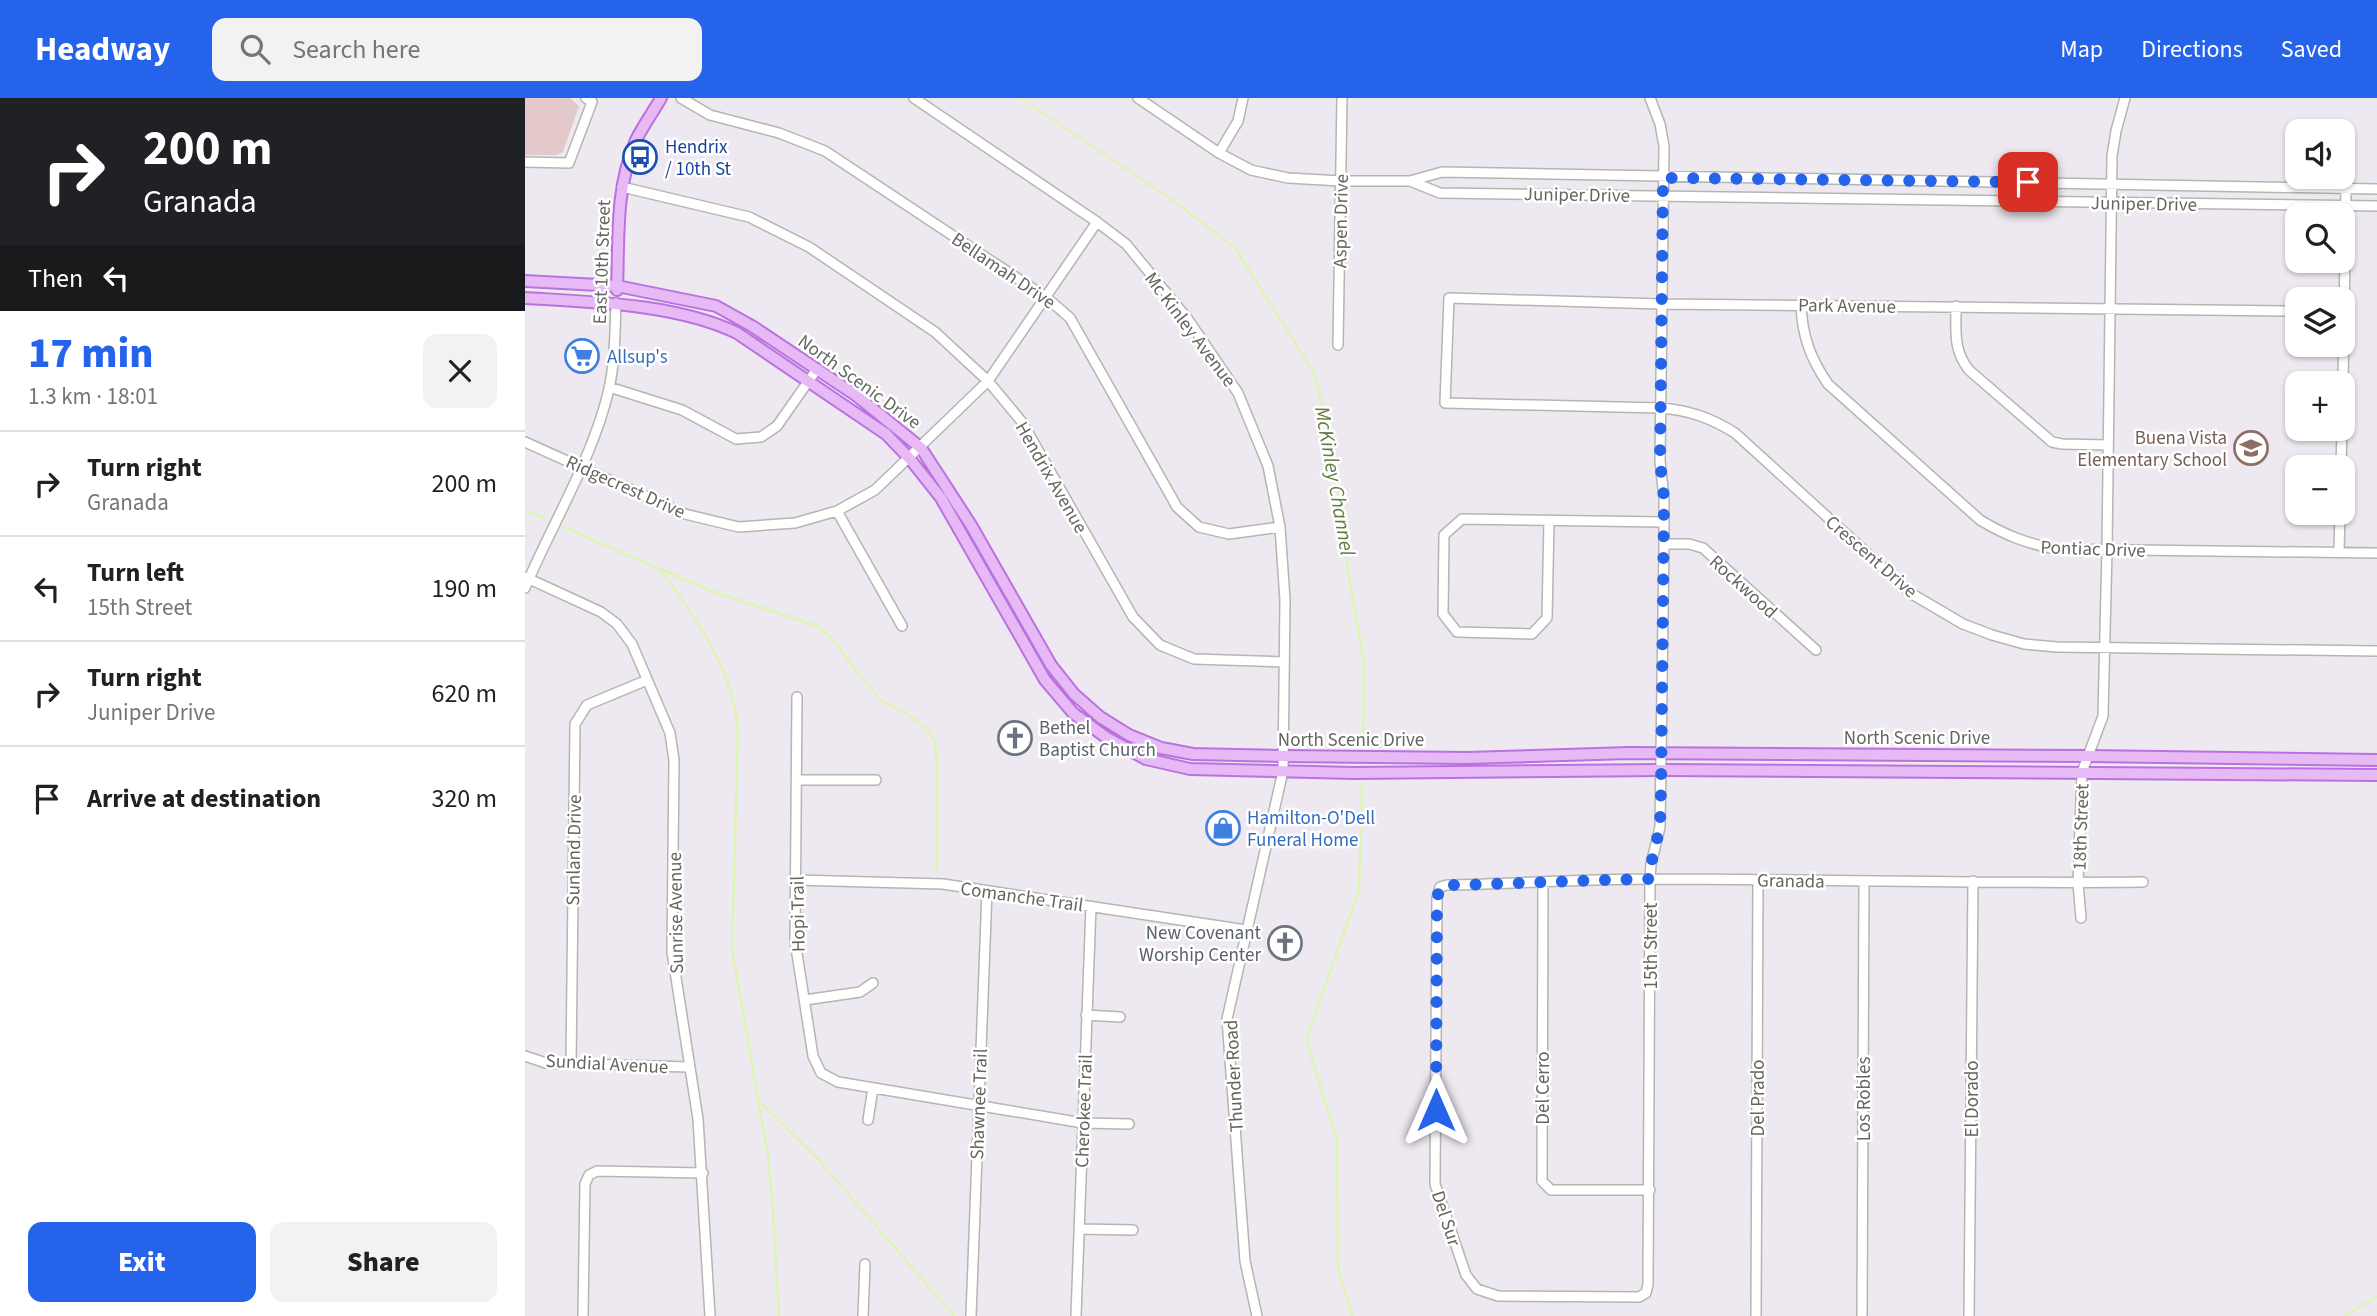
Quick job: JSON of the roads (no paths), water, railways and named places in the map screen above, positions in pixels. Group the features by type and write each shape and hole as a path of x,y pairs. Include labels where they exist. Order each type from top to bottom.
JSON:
{"main road":[{"name":"East 10th Street","path":"616,303 617,232 622,187 636,141 661,98"},
{"name":"North Scenic Drive","path":"525,281 617,286 678,296 716,306 752,326 883,416 921,448 949,488 1051,665 1074,694 1100,717 1129,735 1161,748 1193,754 1467,758 1662,754 2377,760"},
{"name":"North Scenic Drive","path":"525,298 616,303 715,323 737,334 886,433 941,498 1045,680 1073,713 1107,738 1146,759 1190,769 1354,773 1662,771 2377,775"}],"street":[{"path":"525,162 569,163 592,102 586,98"},
{"name":"Bellamah Drive","path":"681,98 710,115 779,133 825,151 1047,298 1070,318 1177,507 1199,527 1229,534 1280,527"},
{"name":"Mc Kinley Avenue","path":"913,98 1126,244 1187,318 1238,393 1268,466 1280,527 1285,600 1283,756"},
{"name":"Juniper Drive","path":"1138,98 1219,153 1251,170 1288,178 1410,181 1442,172 2285,187"},
{"path":"1219,153 1238,121 1243,98"},
{"name":"Aspen Drive","path":"1338,345 1342,98"},
{"name":"15th Street","path":"1646,1293 1650,1189 1650,879 1660,827 1664,544 1660,408 1664,146 1660,124 1650,98"},
{"name":"18th Street","path":"2081,918 2078,883 2082,772 2103,716 2108,550 2111,202 2116,131 2125,98"},
{"name":"Juniper Drive","path":"1410,181 1440,192 2285,204"},
{"path":"1888,181 1888,199"},
{"name":"Hendrix Avenue","path":"622,187 750,217 809,247 935,332 988,382 1022,422 1133,617 1160,645 1194,659 1285,662"},
{"path":"2346,189 2346,203"},
{"name":"Juniper Drive","path":"2355,189 2377,189"},
{"name":"Juniper Drive","path":"2355,205 2377,206"},
{"name":"Ridgecrest Drive","path":"525,442 685,514 739,527 795,523 837,510 875,490 988,382 1097,222"},
{"name":"Park Avenue","path":"1447,351 1449,298 1661,304 2285,311"},
{"name":"East 10th Street","path":"526,581 598,426 609,387 616,303"},
{"name":"Pontiac Drive","path":"1801,304 1805,342 1817,369 1828,384 1980,520 2007,536 2031,545 2057,549 2377,553"},
{"path":"1956,306 1955,346 1969,370 2052,442 2108,445"},
{"name":"Crescent Drive","path":"1447,351 1445,403 1660,408 1683,410 1706,417 1735,433 1912,594 1963,624 2024,643 2057,648 2377,652"},
{"path":"609,387 682,410 736,439 761,437 777,426 817,369"},
{"path":"837,510 901,626"},
{"path":"1549,521 1547,618 1532,634 1457,632 1443,614 1444,535 1462,519 1664,522"},
{"path":"2339,552 2340,525"},
{"name":"Rockwood","path":"1664,544 1689,544 1703,548 1816,650"},
{"name":"Sunrise Avenue","path":"526,581 601,612 617,624 632,644 670,733 674,760 672,952 698,1119 711,1316"},
{"path":"1016,630 1027,623"},
{"name":"Sunland Drive","path":"571,1064 575,724 587,705 647,680"},
{"name":"Hopi Trail","path":"797,697 795,941 813,1056 821,1073 838,1082 1083,1123 1129,1124"},
{"name":"Thunder Road","path":"1257,1316 1245,1261 1227,1019 1283,771 1283,756"},
{"path":"1467,758 1467,771"},
{"path":"797,780 876,780"},
{"name":"Granada","path":"1440,887 1650,879 2143,882"},
{"name":"Comanche Trail","path":"796,880 933,883 1246,930"},
{"name":"Del Prado","path":"1756,1316 1758,880"},
{"name":"Los Robles","path":"1862,1316 1864,881"},
{"name":"El Dorado","path":"1969,1316 1973,881"},
{"name":"Del Cerro","path":"1543,883 1542,1181 1551,1190 1650,1189"},
{"name":"Del Sur","path":"1440,887 1437,898 1436,1184 1466,1275 1477,1289 1498,1296 1639,1297 1646,1293"},
{"name":"Shawnee Trail","path":"971,1316 987,891"},
{"name":"Cherokee Trail","path":"1076,1316 1091,906"},
{"path":"805,1000 860,992 873,983"},
{"path":"1086,1015 1120,1017"},
{"name":"Sundial Avenue","path":"525,1056 547,1063 689,1067"},
{"path":"868,1120 873,1088"},
{"path":"583,1316 585,1184 589,1175 597,1171 703,1173"},
{"path":"1079,1229 1133,1230"},
{"path":"863,1316 865,1264"}],"waterway":[{"name":"McKinley Channel","path":"1020,98 1174,201 1235,248 1313,371 1333,445 1348,571 1364,663 1363,747"},
{"path":"525,510 545,519"},
{"path":"563,527 709,590 817,626 832,638 883,702 909,715 929,731 935,742 937,871"},
{"path":"658,568 692,614 712,648 728,683 735,708 738,732 732,949 768,1156 779,1316"},
{"name":"McKinley Channel","path":"1352,1316 1338,1269 1337,1139 1306,1040 1359,890 1362,784"},
{"path":"759,1101 818,1159 954,1316"},
{"path":"2345,1316 2377,1296"}],"place":[{"name":"Hendrix / 10th St","path":"640,157"},
{"name":"Allsup's","path":"582,356"},
{"name":"Buena Vista Elementary School","path":"2251,448"},
{"name":"Bethel Baptist Church","path":"1015,738"},
{"name":"Hamilton-O'Dell Funeral Home","path":"1223,828"},
{"name":"New Covenant Worship Center","path":"1285,943"}]}
